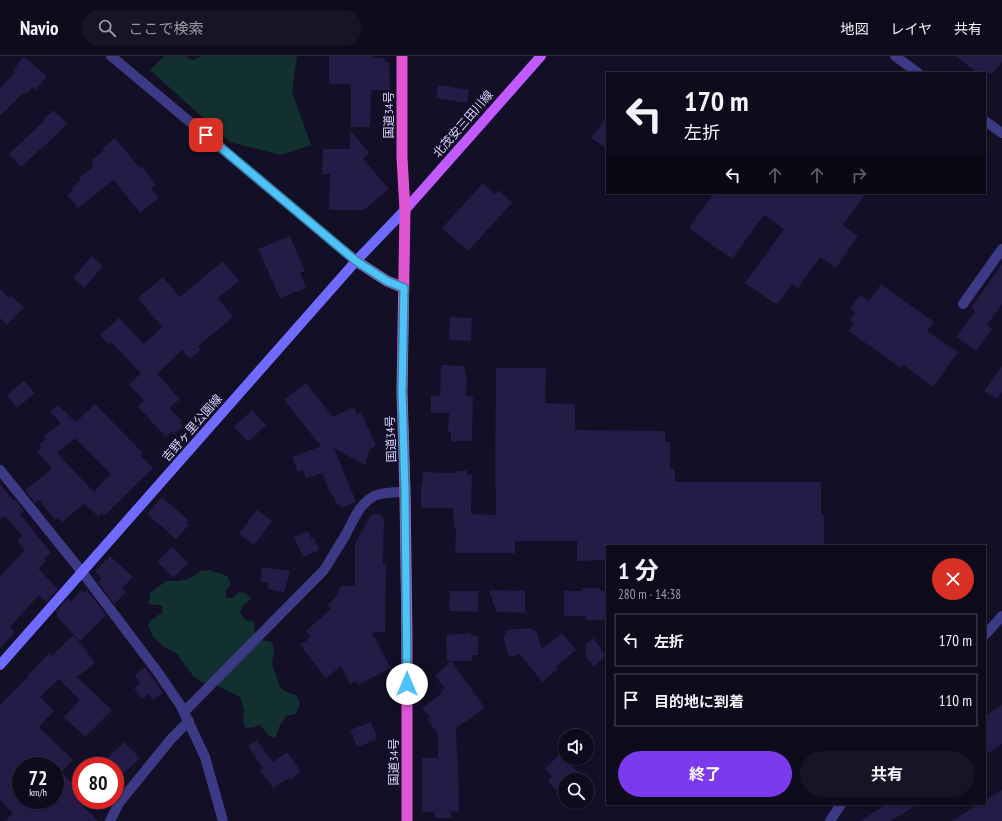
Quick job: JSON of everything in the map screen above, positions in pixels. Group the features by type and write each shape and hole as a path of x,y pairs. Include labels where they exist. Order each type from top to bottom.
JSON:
{"highway":[{"name":"国道34号","path":"402,56 402,158 405,210 402,392 407,638 407,821"},
{"path":"356,261 387,281 404,288"}],"main road":[{"name":"北茂安三田川線","path":"405,210 541,56"},
{"name":"吉野ヶ里公園線","path":"0,665 356,261 405,210"}],"street":[{"path":"111,56 356,261"},
{"path":"895,56 917,72"},
{"path":"986,122 1002,133"},
{"path":"964,304 1002,249"},
{"path":"0,470 82,572 157,671 186,716 204,757 223,821"},
{"path":"110,821 119,803 171,739 186,716 324,570 334,555 356,512 364,503 376,495 392,492 405,492"},
{"path":"986,634 1002,616"},
{"path":"830,821 840,805"}],"green space":[{"path":"164,56 185,56 193,60 202,56 297,56 292,92 311,145 282,155 230,142 150,70"},
{"path":"210,570 227,576 231,585 226,590 226,598 233,598 238,592 246,593 251,599 243,605 240,612 245,620 255,622 254,633 262,640 272,642 274,651 272,665 280,685 283,690 296,695 300,703 296,714 286,716 278,729 276,738 268,735 260,725 246,728 243,722 244,710 240,697 218,686 202,682 194,677 177,654 164,647 153,637 148,625 152,619 162,613 163,606 149,604 150,593 166,581 179,581 191,578 201,571"}],"building":[{"path":"329,56 372,56 372,58 385,58 385,62 389,62 390,90 371,90 370,127 351,127 351,84 329,84"},
{"path":"956,56 1002,56 1002,62 993,73 976,72"},
{"path":"24,57 47,76 36,90 32,87 27,94 24,92 0,116 0,89 15,72 13,70"},
{"path":"438,85 469,90 467,103 436,98"},
{"path":"53,110 67,123 21,167 9,154 44,121 43,120"},
{"path":"606,117 606,148 591,138"},
{"path":"350,130 369,153 363,159 389,189 364,210 329,210 330,174 322,174 323,149 350,149"},
{"path":"115,138 140,168 142,166 156,185 151,188 159,198 140,213 114,180 78,208 67,195 81,180 79,178 94,166 91,163 93,161 92,160"},
{"path":"483,183 495,194 499,190 512,203 468,251 442,228"},
{"path":"713,194 865,194 843,225 858,236 836,268 820,257 798,288 792,284 777,305 745,283 784,229 764,215 732,259 689,228"},
{"path":"290,236 305,271 300,273 306,288 280,298 258,249"},
{"path":"92,256 103,266 84,288 73,278"},
{"path":"223,261 239,281 218,298 233,317 198,346 201,350 190,359 182,350 157,374 180,399 169,408 182,421 180,423 183,426 174,435 171,432 166,437 138,407 144,400 129,385 141,373 111,342 109,344 100,335 119,318 144,344 162,327 138,298 163,277 180,297"},
{"path":"1002,264 1002,304 987,325 992,329 976,351 956,337 975,311 971,308"},
{"path":"881,284 934,322 927,331 958,352 933,387 903,365 901,368 848,331 854,323 850,320 855,313 850,309 860,295 869,301"},
{"path":"0,289 9,298 11,296 24,307 7,325 0,318"},
{"path":"450,317 472,318 471,341 449,340"},
{"path":"441,365 465,366 465,374 467,375 466,396 473,396 472,441 451,441 451,432 448,432 449,413 431,413 431,395 440,396"},
{"path":"1002,366 1002,392 997,399 984,391"},
{"path":"496,368 546,368 545,403 575,404 575,430 665,431 665,442 670,442 670,469 675,469 675,482 821,482 821,515 824,515 824,545 606,545 606,560 577,561 577,541 515,541 515,553 455,553 456,528 454,528 453,508 421,508 421,486 423,472 454,473 454,471 467,471 467,475 472,475 471,514 496,515"},
{"path":"24,381 35,393 17,408 7,395"},
{"path":"306,383 333,417 354,407 357,414 361,412 376,446 370,449 365,465 334,448 356,502 341,508 340,504 337,505 333,495 331,495 322,473 306,479 303,470 298,472 292,457 321,446 284,400"},
{"path":"95,404 143,453 141,456 153,468 104,516 102,513 98,516 84,504 62,522 58,517 55,520 39,500 35,503 25,490 52,469 37,451 42,447 39,445 46,439 44,436 61,423 50,412 58,405 76,422","holes":["75,438 111,474 94,492 57,453"]},
{"path":"252,410 266,425 248,442 234,427"},
{"path":"0,484 13,500 15,499 24,511 20,514 51,553 44,559 46,561 38,568 58,589 46,602 39,595 10,627 15,632 0,648 0,576 25,550 17,541 22,536 5,516 0,519"},
{"path":"162,497 188,520 186,523 189,525 176,539 147,514"},
{"path":"257,510 272,521 254,545 239,534"},
{"path":"378,513 384,520 383,564 386,564 385,632 372,633 391,668 358,685 356,681 350,684 341,666 326,678 300,645 311,637 306,631 331,609 328,605 335,598 341,586 355,586 355,544 371,515"},
{"path":"308,531 311,538 314,537 319,550 303,557 294,537"},
{"path":"172,547 188,563 173,578 157,561"},
{"path":"110,556 133,577 122,588 126,592 114,604 98,582 102,579 95,571"},
{"path":"262,567 290,571 284,593 267,588 269,583 260,581"},
{"path":"582,588 600,588 600,591 606,591 606,620 586,620 586,616 564,616 564,591 582,591"},
{"path":"82,590 84,593 87,590 106,615 80,641 56,616 58,614 56,612 68,598 71,601"},
{"path":"489,590 525,591 525,613 496,612"},
{"path":"450,591 478,591 478,612 449,611"},
{"path":"533,628 533,631 536,630 542,649 562,633 576,650 556,666 558,669 542,682 520,654 509,657 503,636 506,635 505,630"},
{"path":"471,633 471,636 478,636 478,655 472,655 472,661 447,661 446,635"},
{"path":"73,635 95,663 77,677 112,710 85,737 64,717 80,700 59,679 40,697 54,711 39,727 72,759 72,761 64,769 64,757 12,757 12,809 64,809 64,775 72,783 72,809 86,809 98,821 5,821 13,813 0,800 0,705 29,676 28,675 49,653 52,656"},
{"path":"593,638 606,655 594,667 586,657 586,644"},
{"path":"451,661 485,708 456,728 459,812 451,811 451,818 435,818 435,812 422,812 422,758 438,758 438,734 427,719 430,717 422,708 442,693 441,691 445,688 435,676"},
{"path":"145,667 163,693 153,700 149,694 142,699 134,688 140,683 135,675"},
{"path":"1002,705 1002,744 986,754 986,715"},
{"path":"371,722 377,737 375,737 376,740 357,747 350,730"},
{"path":"257,740 273,762 287,752 301,772 290,780 289,778 273,788 260,770 263,768 248,746"},
{"path":"124,742 140,758 124,773 124,757 109,757"},
{"path":"558,756 558,765 571,765 579,773 558,773 558,791 548,781 552,776 545,769"},
{"path":"1002,790 1002,821 952,821 977,805 986,805 986,799"},
{"path":"885,805 916,805 891,821 860,821"}],"route":[{"path":"206,135 356,261 387,281 404,288 402,392 405,492 407,684"}]}
